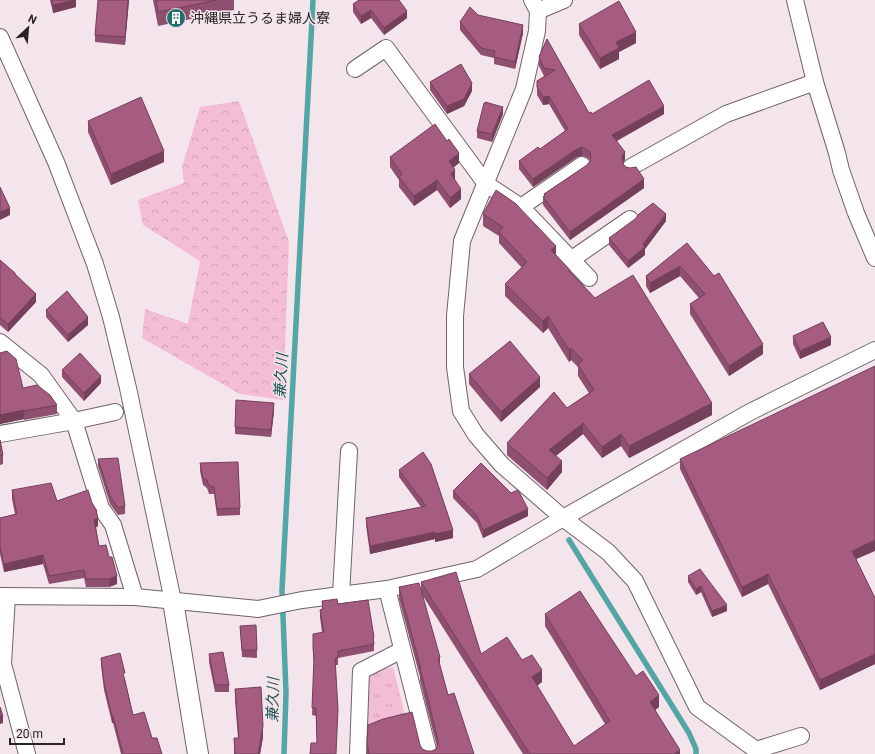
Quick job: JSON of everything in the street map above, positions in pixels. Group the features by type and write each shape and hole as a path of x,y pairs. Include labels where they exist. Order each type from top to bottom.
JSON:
{"street":[{"path":"564,0 535,5 538,31 524,89 462,241 455,316 455,367 461,411 476,435 502,465 563,518 608,552 636,580 697,707 756,750 801,736"},
{"path":"795,0 815,82 841,170 856,213 875,258"},
{"path":"0,37 56,162 95,264 109,310 128,388 173,601 198,754"},
{"path":"355,69 386,48 486,184 521,207 589,278"},
{"path":"632,167 726,114 815,82"},
{"path":"521,207 582,165"},
{"path":"572,259 630,219"},
{"path":"0,342 41,375 74,421 101,508 113,525 135,597"},
{"path":"27,754 3,664 4,596 135,597 258,609 302,600 387,590 476,569 750,412 875,350"},
{"path":"0,434 115,412"},
{"path":"341,595 349,451"},
{"path":"387,590 429,754"},
{"path":"358,754 361,671 402,650"}],"green space":[{"path":"239,101 289,242 283,400 240,394 142,338 145,309 188,324 200,261 143,225 138,200 184,183 182,167 200,107"},
{"path":"393,667 407,723 363,734 368,671"}],"building":[{"path":"52,0 76,0 53,5"},
{"path":"98,0 128,0 125,37 95,35"},
{"path":"156,0 217,0 158,12"},
{"path":"359,0 399,0 407,11 384,28 371,10 361,16 353,4"},
{"path":"619,1 636,32 616,42 619,48 600,58 579,24"},
{"path":"470,7 478,15 523,25 515,62 494,57 495,51 481,48 460,22"},
{"path":"547,39 589,113 591,112 592,114 649,80 664,106 612,135 625,152 622,158 623,164 630,168 636,167 644,179 570,232 543,197 545,196 544,194 587,165 591,157 590,152 582,147 577,149 533,179 519,161 538,147 540,149 568,129 549,96 543,97 537,87 537,81 555,70 544,68 539,57"},
{"path":"461,64 472,83 464,99 447,106 430,82"},
{"path":"141,97 164,151 111,174 88,121"},
{"path":"485,102 503,107 492,134 477,131"},
{"path":"435,124 447,141 449,139 459,153 449,161 455,170 451,174 461,189 450,198 437,180 414,196 399,177 402,174 390,157"},
{"path":"0,187 10,208 0,212"},
{"path":"496,190 515,203 556,246 551,250 595,298 633,275 712,403 629,446 621,434 602,447 583,423 549,450 562,461 547,478 507,443 554,392 567,408 594,390 578,365 583,360 571,348 569,350 548,316 543,321 505,284 527,262 499,232 503,227 483,214"},
{"path":"653,203 666,214 643,244 645,247 628,261 609,238 635,219"},
{"path":"687,243 714,276 719,273 763,344 729,366 690,304 705,294 680,266 650,283 646,276"},
{"path":"0,260 36,294 8,324 0,318"},
{"path":"67,291 88,317 68,335 46,310"},
{"path":"823,322 831,337 800,351 793,336"},
{"path":"510,341 540,377 501,412 469,374"},
{"path":"7,351 16,359 23,388 37,385 50,395 57,405 0,415 0,353"},
{"path":"80,353 101,376 84,393 62,370"},
{"path":"875,366 875,540 852,551 875,598 875,654 820,680 768,574 742,587 680,459"},
{"path":"236,400 274,403 271,430 235,427"},
{"path":"0,440 3,455 0,456"},
{"path":"423,452 431,464 453,530 435,534 435,532 370,546 366,518 426,506 399,470"},
{"path":"118,458 125,506 118,508 110,496 98,459"},
{"path":"238,462 240,508 217,509 214,487 209,486 207,480 203,478 200,463"},
{"path":"481,463 511,493 518,490 528,509 483,530 477,516 453,491"},
{"path":"51,483 57,501 88,490 92,503 97,511 98,518 94,520 99,546 106,545 109,557 112,557 117,576 109,579 86,579 84,570 49,576 43,555 4,564 0,546 0,518 17,514 12,490"},
{"path":"700,569 727,605 712,611 701,586 696,589 688,576"},
{"path":"456,572 481,654 507,637 522,660 532,655 542,670 532,677 574,746 610,721 545,614 580,591 636,676 643,671 659,695 650,702 680,750 674,754 530,754 421,582"},
{"path":"419,583 440,657 438,658 448,695 454,693 474,754 369,754 367,744 368,725 383,719 412,712 422,749 432,751 436,749 438,744 421,669 399,587"},
{"path":"337,599 338,604 368,600 374,644 338,651 338,658 335,658 338,709 336,754 310,754 311,743 317,743 316,708 312,708 314,658 313,634 324,632 320,610 323,609 322,601"},
{"path":"256,625 257,650 242,650 240,626"},
{"path":"223,652 229,685 215,685 209,654"},
{"path":"120,653 133,715 144,712 152,738 157,738 162,754 123,754 104,683 101,658"},
{"path":"261,687 263,726 258,754 235,754 234,738 239,738 235,689"},
{"path":"0,707 3,716 0,716"}],"waterway":[{"name":"兼久川","path":"284,754 286,693 282,590 313,0"},
{"path":"569,540 689,733 696,749 696,754"}],"place":[{"name":"沖縄県立うるま婦人寮","path":"176,18"}]}
